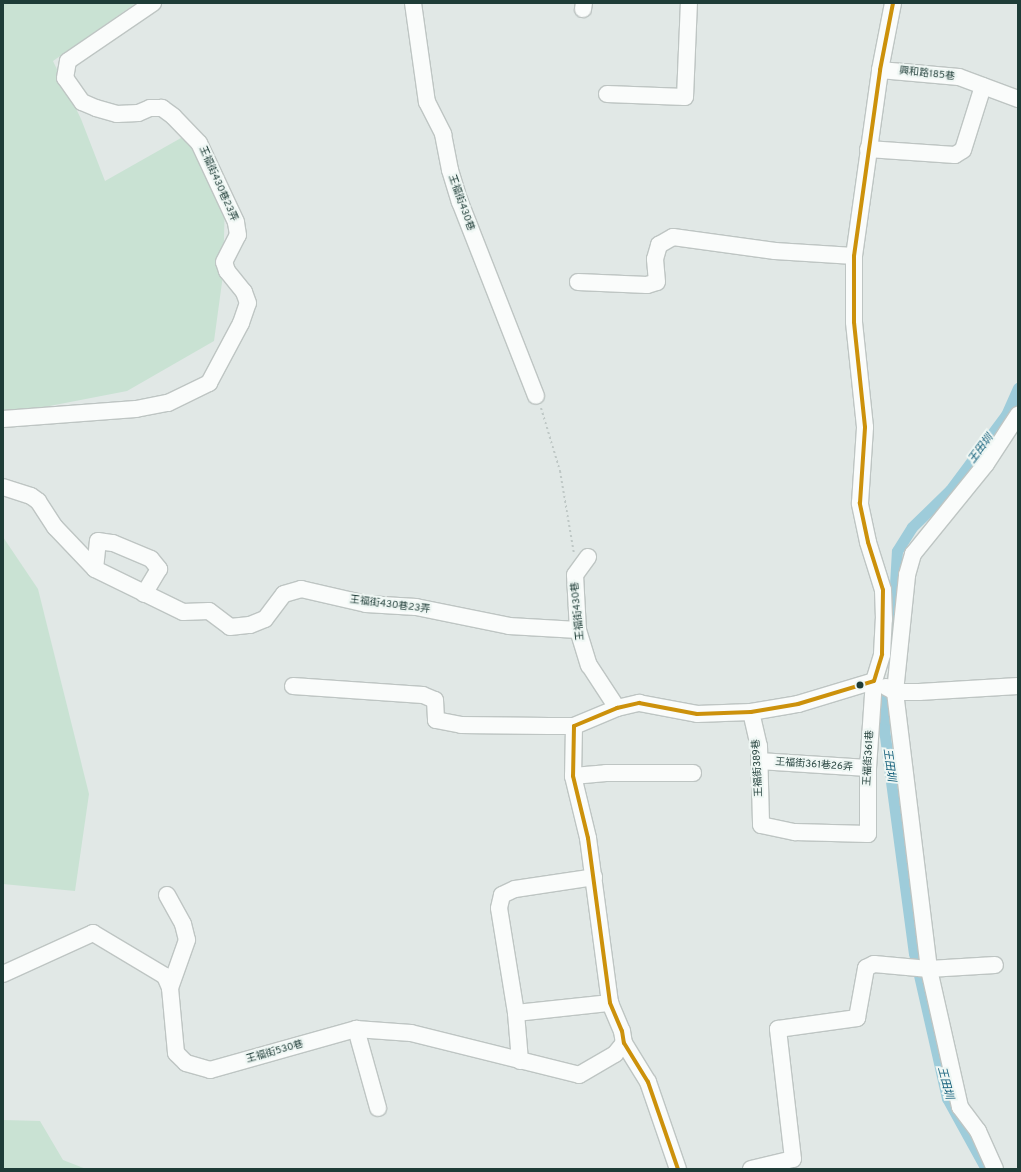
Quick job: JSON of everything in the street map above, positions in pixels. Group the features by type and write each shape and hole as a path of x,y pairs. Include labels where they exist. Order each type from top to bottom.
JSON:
{"street":[{"name":"王福街430巷23弄","path":"3,419 136,409 168,403 209,383 241,323 248,303 244,292 227,270 224,262 238,235 236,222 200,143 173,116 162,108 150,108 138,113 118,114 82,102 72,91 65,78 68,61 153,3"},
{"name":"王福街430巷","path":"413,3 427,102 443,134 450,170 460,202 536,396"},
{"path":"607,94 685,97 689,3"},
{"name":"王福街361巷","path":"868,834 868,768 874,681 882,654 883,590 868,542 860,503 866,427 854,322 854,256 880,70 893,3"},
{"name":"興和路185巷","path":"880,70 959,77 1018,99"},
{"path":"868,149 955,155 963,150 983,86"},
{"path":"578,282 647,285 657,282 655,259 659,244 673,236 775,251 854,256"},
{"path":"995,1169 978,1131 960,1106 929,969 895,692 907,575 913,554 986,464 1018,415"},
{"name":"王福街430巷23弄","path":"3,487 31,496 38,500 55,527 95,569 182,612 209,611 230,627 250,626 265,619 284,594 301,589 366,604 416,607 509,626 578,630"},
{"path":"95,569 98,541 113,543 151,559 159,569 144,594"},
{"name":"王福街430巷","path":"588,558 577,571 574,582 580,622 578,630 589,665 617,708"},
{"path":"293,686 423,695 435,700 436,720 461,725 574,726 599,717 617,708 639,703 697,714 751,712 798,704 874,681 895,692 1018,686"},
{"name":"王福街389巷","path":"751,712 759,746 761,825 795,832 868,834"},
{"path":"574,726 573,776 594,877 610,1003 622,1031 624,1043 648,1082 678,1169"},
{"name":"王福街361巷26弄","path":"759,761 868,768"},
{"path":"573,776 606,773 694,773"},
{"path":"520,1061 516,1014 499,908 502,895 515,889 594,877"},
{"path":"168,895 183,924 187,940 170,988"},
{"path":"3,974 93,933 165,976 170,988"},
{"path":"751,1169 793,1159 778,1030 857,1018 866,968 874,964 929,969 995,965"},
{"name":"王福街530巷","path":"170,988 176,1054 196,1067 210,1070 356,1029 411,1033 579,1075 615,1054 624,1043"},
{"path":"516,1014 610,1003"},
{"path":"356,1029 378,1108"}],"path":[{"path":"536,396 560,471 577,571"}],"green space":[{"path":"3,3 136,3 53,61 81,119 105,181 188,134 225,200 223,275 214,341 127,391 3,415"},
{"path":"3,537 38,589 89,794 75,891 3,884"},
{"path":"3,1120 40,1121 63,1160 86,1169 3,1169"}],"waterway":[{"name":"王田圳","path":"891,654 897,551 912,527 950,490 1006,415 1018,388"},
{"name":"王田圳","path":"888,683 884,729 914,953 947,1098 986,1169"}],"transit line":[{"path":"874,681 882,654 883,590 868,542 860,503 865,427 854,322 854,256 880,70 893,3"},
{"path":"574,726 617,708 639,703 697,714 751,712 798,704 874,681"},
{"path":"574,726 573,776 588,838 610,1003 622,1031 624,1043 648,1082 678,1169"}]}
